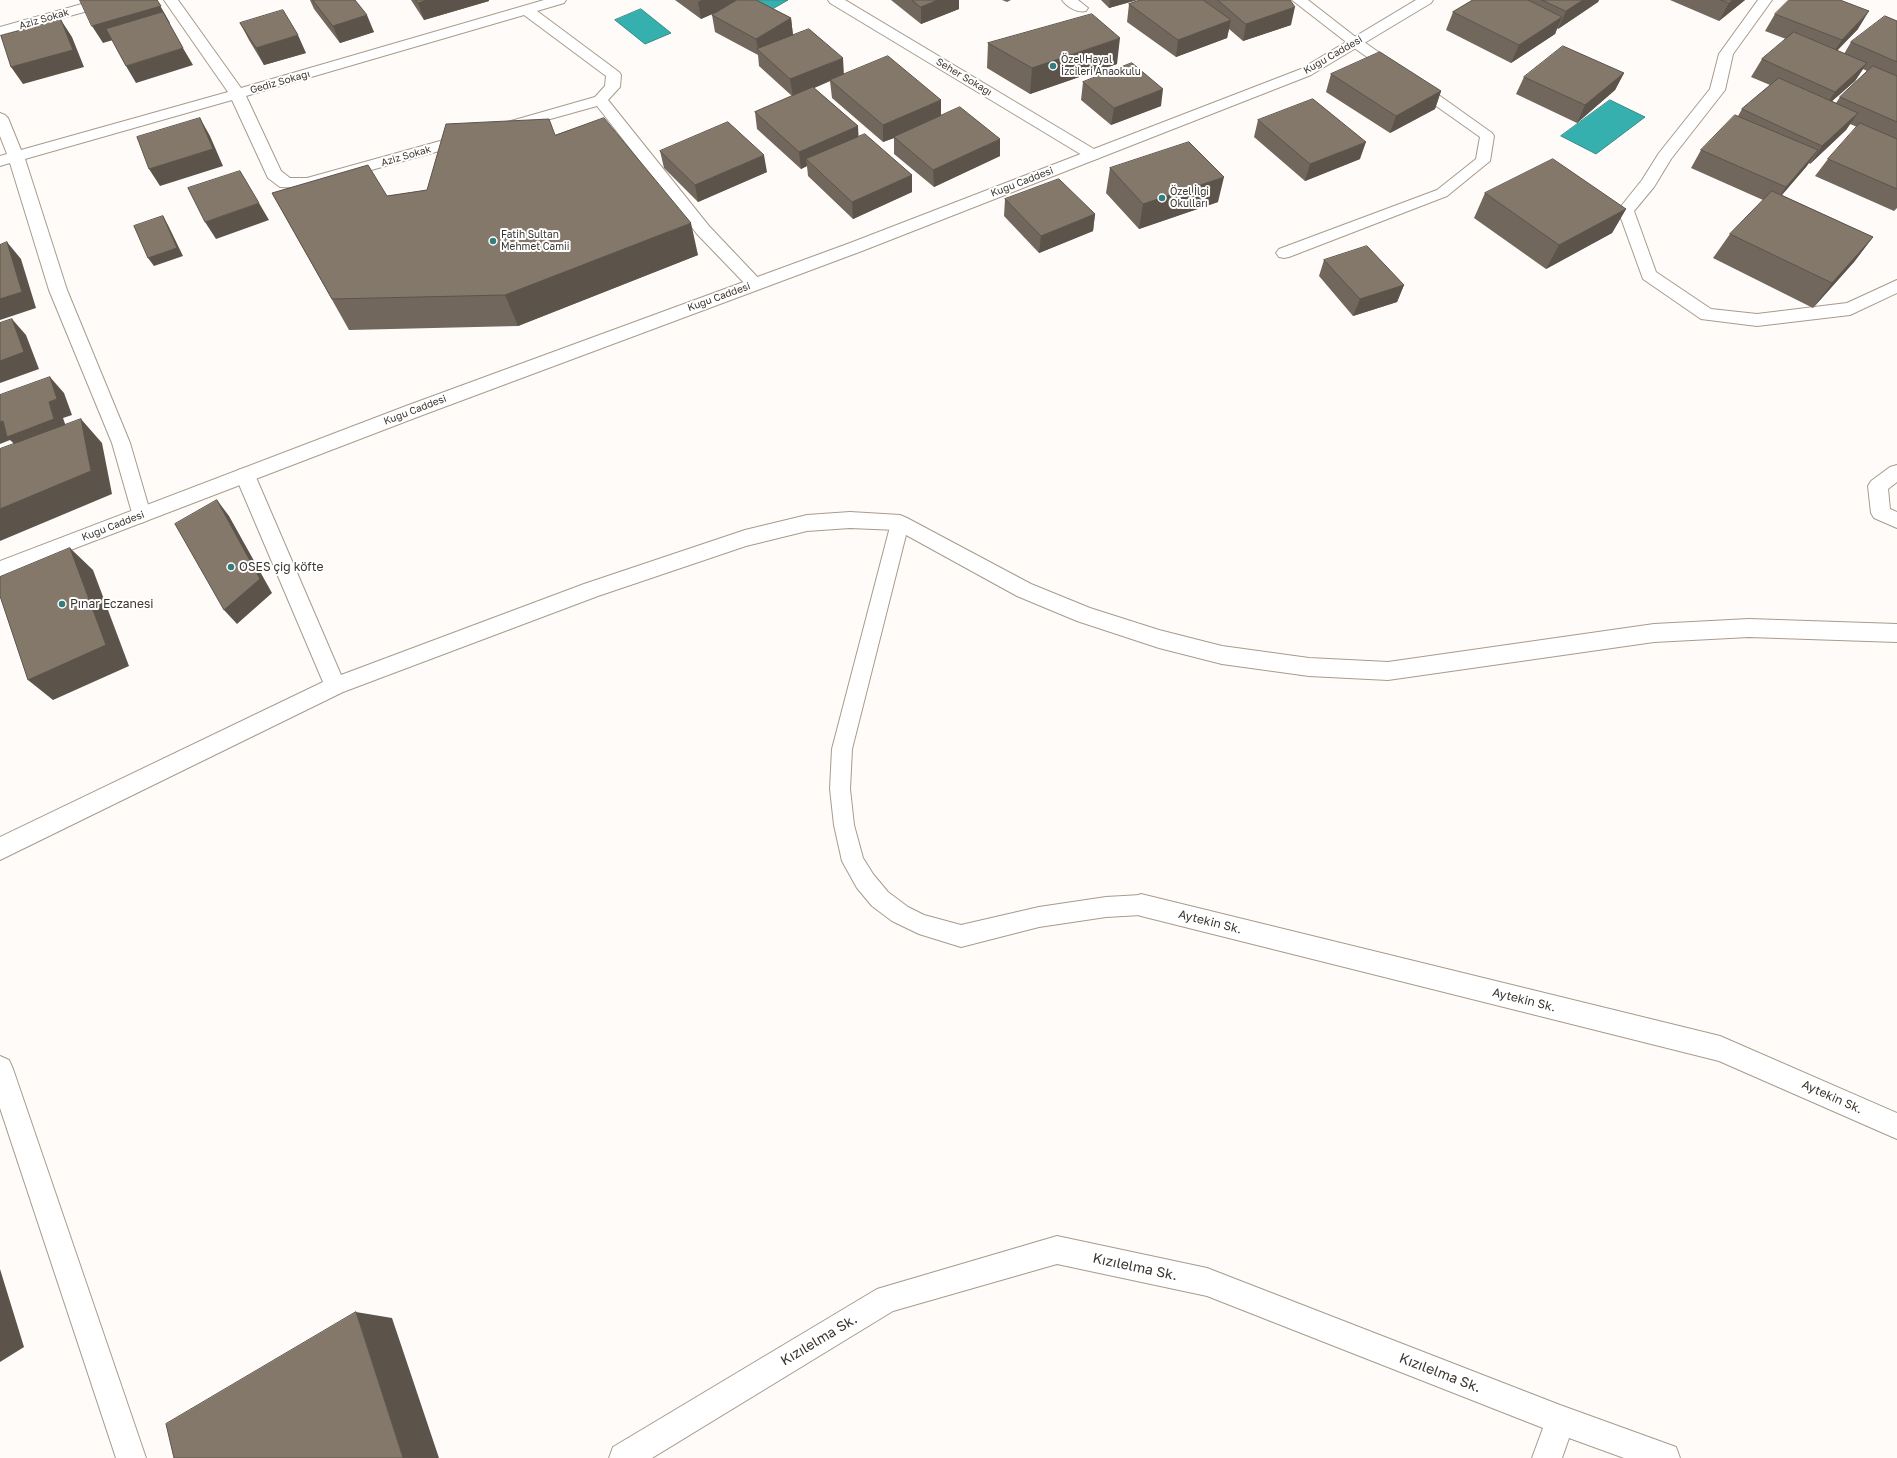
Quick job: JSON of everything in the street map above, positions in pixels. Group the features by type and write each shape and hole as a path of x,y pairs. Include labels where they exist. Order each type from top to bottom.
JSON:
{"street":[{"name":"Aziz Sokak","path":"0,31 112,0"},
{"name":"Aziz Sokak","path":"171,0 237,94 274,174 286,183 307,183 600,100"},
{"path":"502,0 519,12 548,24 614,75 612,87 600,100 703,230 755,284"},
{"name":"Gediz Sokağı","path":"8,158 237,94 559,0"},
{"name":"Seher Sokağı","path":"835,0 1093,155"},
{"path":"1069,0 1081,8"},
{"path":"1299,0 1356,42"},
{"name":"Kuğu Caddesi","path":"0,569 245,475 755,284 1306,72 1426,0"},
{"path":"1765,0 1726,54 1717,90 1665,156 1648,183 1626,210 1649,275 1707,315 1757,320 1850,309 1897,286"},
{"path":"0,118 8,158 58,290 121,444 141,515"},
{"path":"1897,472 1878,486 1881,513 1897,520"},
{"path":"245,475 334,686"},
{"path":"0,849 334,686 591,590 745,538 807,523 850,520 900,523 1024,590 1084,615 1159,640 1222,655 1309,667 1388,671 1654,633 1749,628 1897,633"},
{"name":"Aytekin Sk.","path":"1141,905 1720,1049 1897,1126"},
{"path":"0,1070 131,1458"},
{"name":"Kızılelma Sk.","path":"624,1458 887,1299 1057,1250 1207,1282 1560,1420 1665,1458"},
{"path":"1547,1458 1560,1420"}],"lane":[{"path":"1284,253 1442,193 1483,161 1488,136 1356,42"},
{"path":"900,523 842,749 840,789 844,825 853,861 865,881 880,899 900,914 919,924 961,936 1039,917 1106,907 1141,905"}],"water":[{"path":"755,0 788,0 755,19"},
{"path":"641,9 671,33 645,44 615,20"},
{"path":"1610,100 1645,117 1596,154 1561,136"}],"building":[{"path":"80,0 157,0 161,6 92,26"},
{"path":"313,0 355,0 367,15 333,26"},
{"path":"416,0 427,0 418,3"},
{"path":"737,0 756,0 791,18 756,39 712,15"},
{"path":"912,0 938,0 921,7"},
{"path":"1140,0 1203,0 1231,20 1178,40 1129,4"},
{"path":"1218,0 1290,0 1295,7 1246,24"},
{"path":"1473,0 1528,0 1562,17 1519,45 1453,12"},
{"path":"1542,0 1583,0 1566,11"},
{"path":"1721,0 1733,0 1729,3"},
{"path":"1789,0 1840,0 1869,11 1842,40 1775,14"},
{"path":"283,10 298,35 256,48 240,23"},
{"path":"163,12 183,48 126,66 106,29"},
{"path":"1092,14 1120,38 1032,68 988,43"},
{"path":"1885,16 1897,21 1897,62 1851,42"},
{"path":"61,20 73,50 11,67 1,36"},
{"path":"809,29 843,58 790,79 757,49"},
{"path":"1794,32 1867,63 1835,92 1762,59"},
{"path":"1563,46 1624,73 1585,105 1524,77"},
{"path":"1380,52 1441,91 1396,116 1331,74"},
{"path":"888,56 941,100 883,125 830,80"},
{"path":"1132,63 1163,89 1114,108 1083,82"},
{"path":"1873,66 1897,76 1897,122 1840,97"},
{"path":"1779,78 1858,113 1822,146 1742,109"},
{"path":"813,87 858,126 799,152 755,112"},
{"path":"1313,99 1366,142 1310,164 1258,120"},
{"path":"960,107 1000,139 933,170 894,137"},
{"path":"1735,115 1818,150 1786,187 1701,150"},
{"path":"200,118 213,149 149,169 137,137"},
{"name":"Fatih Sultan Mehmet Camii","path":"604,118 691,223 505,295 332,299 272,193 368,165 387,196 427,190 446,124 549,119 555,135"},
{"path":"728,122 764,155 695,185 660,151"},
{"path":"1860,123 1897,139 1897,189 1828,159"},
{"path":"865,134 912,175 852,202 806,159"},
{"path":"1189,142 1224,177 1143,204 1110,168"},
{"path":"1553,159 1626,209 1559,245 1485,193"},
{"path":"240,171 259,203 205,222 188,188"},
{"path":"1059,179 1095,214 1041,236 1005,199"},
{"path":"1772,191 1873,237 1832,283 1730,234"},
{"path":"163,216 177,248 148,258 134,226"},
{"path":"7,242 22,292 0,299 0,245"},
{"path":"1367,246 1404,285 1360,299 1324,260"},
{"path":"12,319 24,352 0,361 0,323"},
{"path":"50,377 57,399 49,402 54,419 7,437 3,421 0,422 0,395"},
{"path":"81,419 91,471 0,509 0,449"},
{"path":"217,500 260,579 224,610 175,524"},
{"path":"70,548 106,645 28,680 0,596 0,577"},
{"path":"356,1312 403,1458 174,1458 166,1424"}],"place":[{"name":"Özel Hayal İzcileri Anaokulu","path":"1053,66"},
{"name":"Özel İlgi Okulları","path":"1162,198"},
{"name":"Fatih Sultan Mehmet Camii","path":"493,241"},
{"name":"OSES çiğ köfte","path":"231,567"},
{"name":"Pınar Eczanesi","path":"62,604"}]}
